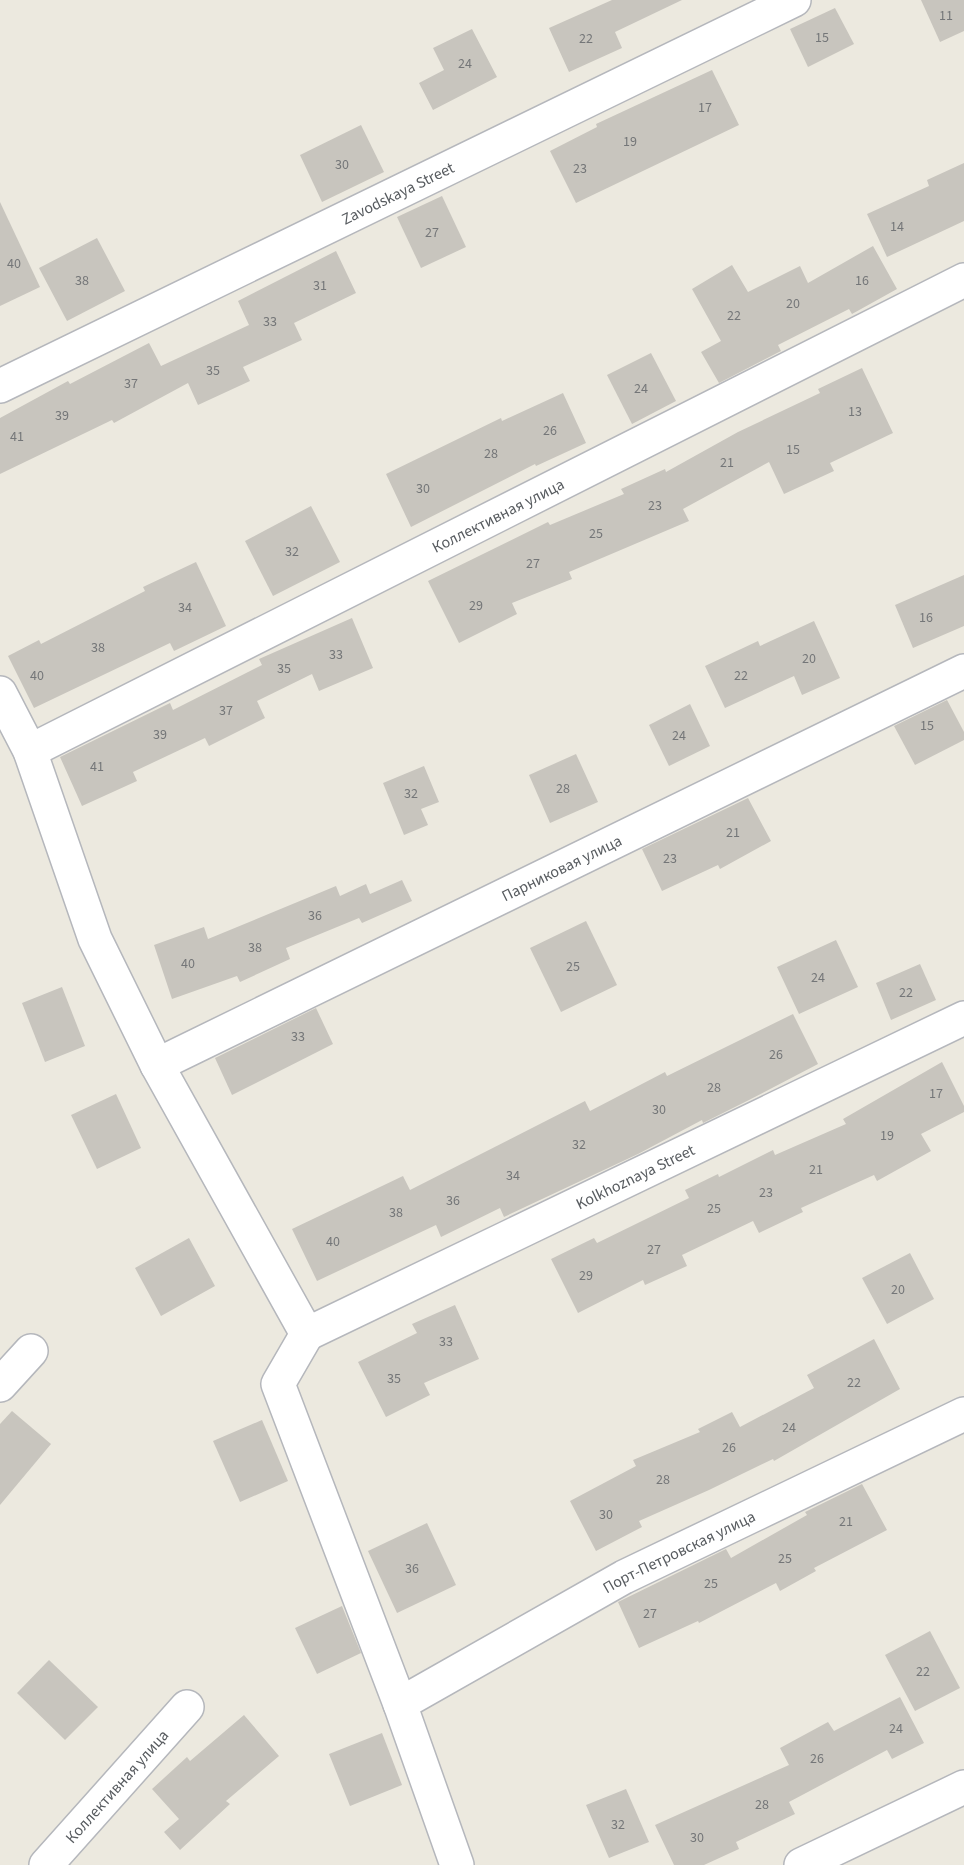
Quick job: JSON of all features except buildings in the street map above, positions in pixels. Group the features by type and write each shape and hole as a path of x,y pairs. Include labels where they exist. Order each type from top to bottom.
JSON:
{"street":[{"name":"Zavodskaya Street","path":"0,386 795,0"},
{"name":"Коллективная улица","path":"30,751 964,280"},
{"name":"Парниковая улица","path":"157,1065 964,670"},
{"path":"0,693 30,751 95,939 157,1065 307,1334 278,1384 400,1704 457,1865"},
{"name":"Kolkhoznaya Street","path":"307,1334 964,1018"},
{"path":"0,1386 31,1351"},
{"name":"Порт-Петровская улица","path":"400,1704 624,1577 964,1414"},
{"name":"Коллективная улица","path":"45,1865 187,1707"},
{"path":"801,1865 964,1787"}]}
